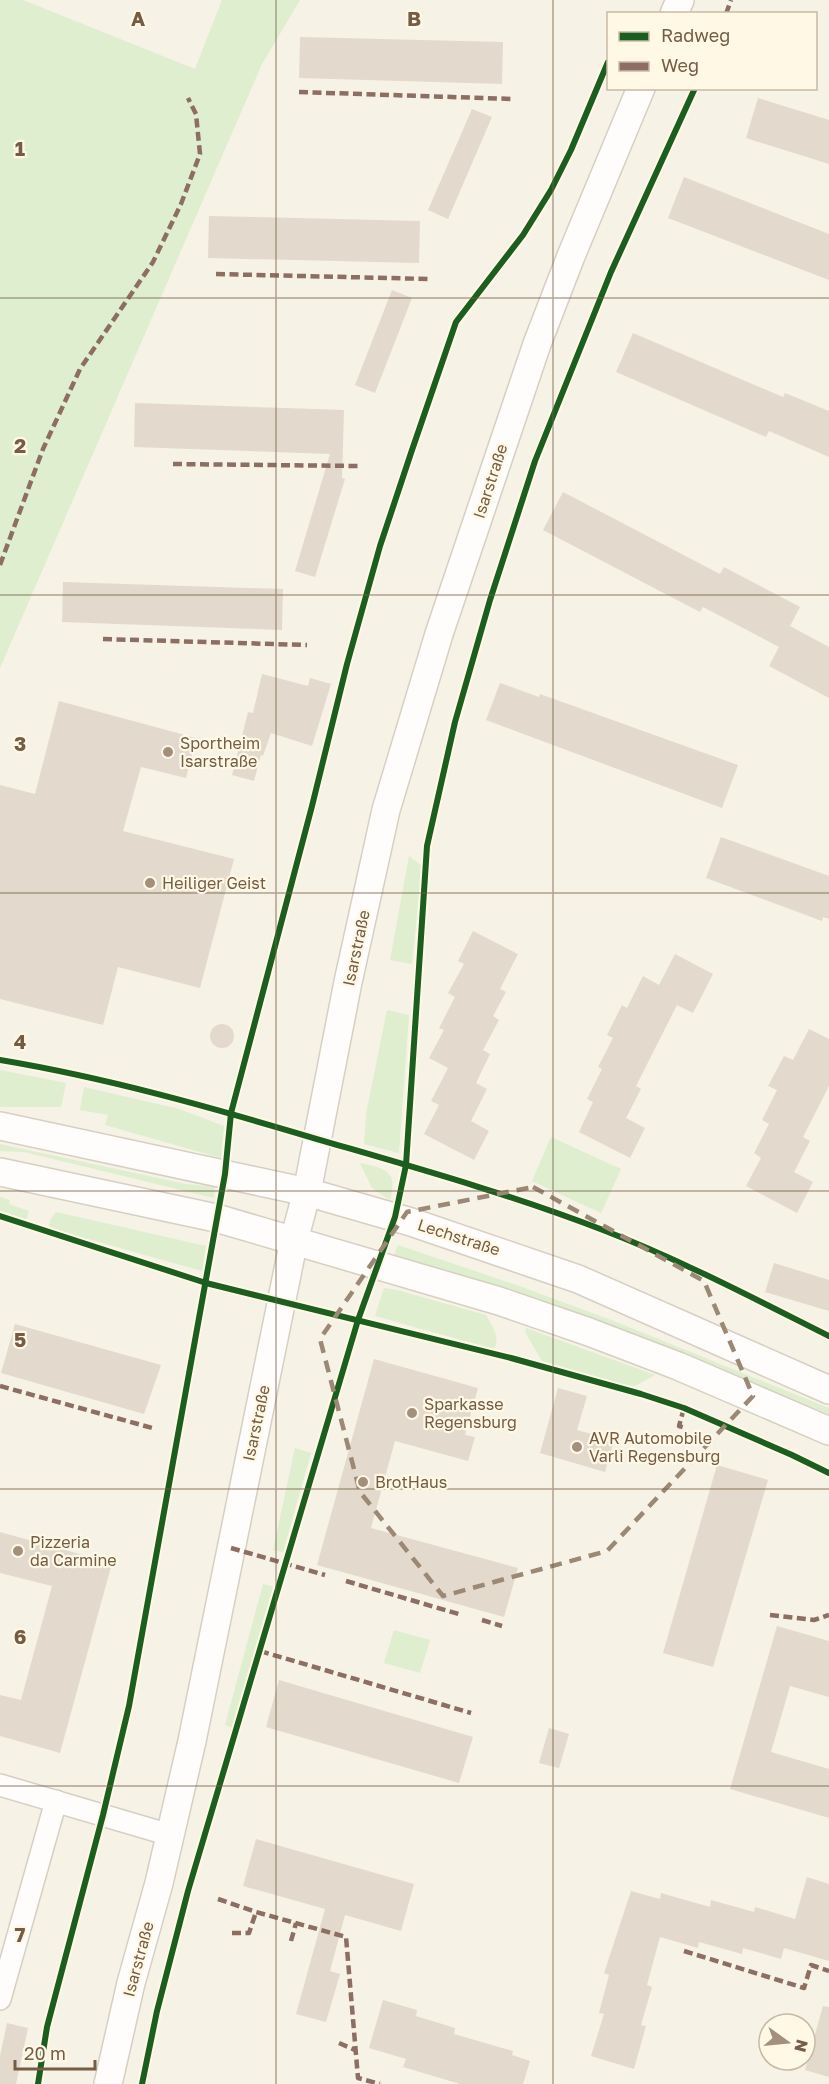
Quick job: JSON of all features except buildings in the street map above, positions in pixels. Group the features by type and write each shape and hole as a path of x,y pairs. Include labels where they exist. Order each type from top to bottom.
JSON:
{"street":[{"name":"Isarstraße","path":"108,2084 192,1741 294,1240 307,1192 346,994 386,810 501,448 537,344 640,90"},
{"name":"Lechstraße","path":"0,1126 307,1192 411,1221 578,1279 829,1390"},
{"path":"0,1172 197,1214 294,1240 499,1301 678,1366 829,1431"},
{"path":"0,1785 170,1835"},
{"path":"0,2000 56,1801"}],"highlighted area":[{"path":"533,1187 704,1281 753,1396 607,1551 443,1596 360,1492 320,1339 407,1212"}],"green space":[{"path":"0,0 23,0 195,69 222,0 300,0 262,64 0,668"},
{"path":"409,856 422,866 412,964 390,960"},
{"path":"387,1010 409,1015 399,1153 364,1144 366,1114"},
{"path":"0,1070 66,1083 61,1107 0,1107"},
{"path":"84,1087 179,1109 224,1126 221,1158 105,1125 108,1115 80,1110"},
{"path":"551,1137 621,1169 601,1213 532,1181"},
{"path":"0,1144 186,1184 215,1187 214,1198 24,1152 0,1151"},
{"path":"360,1163 387,1172 392,1183 390,1200 372,1188"},
{"path":"0,1197 10,1200 9,1204 29,1211 26,1220 0,1211"},
{"path":"56,1212 206,1246 202,1271 49,1228 50,1220"},
{"path":"398,1245 619,1323 829,1408 829,1414 594,1320 521,1294 394,1255"},
{"path":"384,1288 486,1315 496,1336 494,1349 375,1316"},
{"path":"526,1328 655,1375 635,1386 542,1361 525,1332"},
{"path":"295,1448 311,1453 283,1552 273,1550"},
{"path":"263,1584 273,1587 232,1728 225,1725"},
{"path":"394,1630 430,1640 420,1673 384,1663"}],"marked path":[{"path":"727,12 731,0"},
{"path":"299,92 513,99"},
{"path":"0,565 43,449 80,369 153,262 181,204 200,154 196,114 188,98"},
{"path":"216,274 430,279"},
{"path":"173,464 359,466"},
{"path":"103,639 307,645"},
{"path":"0,1386 156,1429"},
{"path":"684,1408 679,1426 686,1428"},
{"path":"231,1548 325,1575"},
{"path":"346,1581 462,1615"},
{"path":"770,1615 814,1620 829,1615"},
{"path":"482,1620 502,1626"},
{"path":"260,1651 471,1713"},
{"path":"218,1899 346,1937 358,2078 380,2084"},
{"path":"232,1933 249,1933 256,1912"},
{"path":"291,1941 296,1923"},
{"path":"684,1951 804,1988 811,1965 829,1971"},
{"path":"339,2043 355,2050"}],"cycle path":[{"path":"38,2084 47,2027 129,1706 225,1174 231,1113 347,664 380,546 456,322 523,235 551,190 571,150 607,64"},
{"path":"142,2084 157,2011 188,1891 358,1320 395,1217 406,1165 427,846 455,722 490,600 535,461 611,272 694,90"},
{"path":"0,1060 120,1085 199,1105 497,1193 603,1230 661,1254 829,1336"},
{"path":"0,1216 206,1283 511,1358 641,1394 684,1408 829,1473"}],"place":[{"name":"Sportheim Isarstraße","path":"168,752"},
{"name":"Heiliger Geist","path":"150,883"},
{"name":"Sparkasse Regensburg","path":"412,1413"},
{"name":"AVR Automobile Varli Regensburg","path":"577,1447"},
{"name":"BrotHaus","path":"363,1482"},
{"name":"Pizzeria da Carmine","path":"18,1551"}]}
